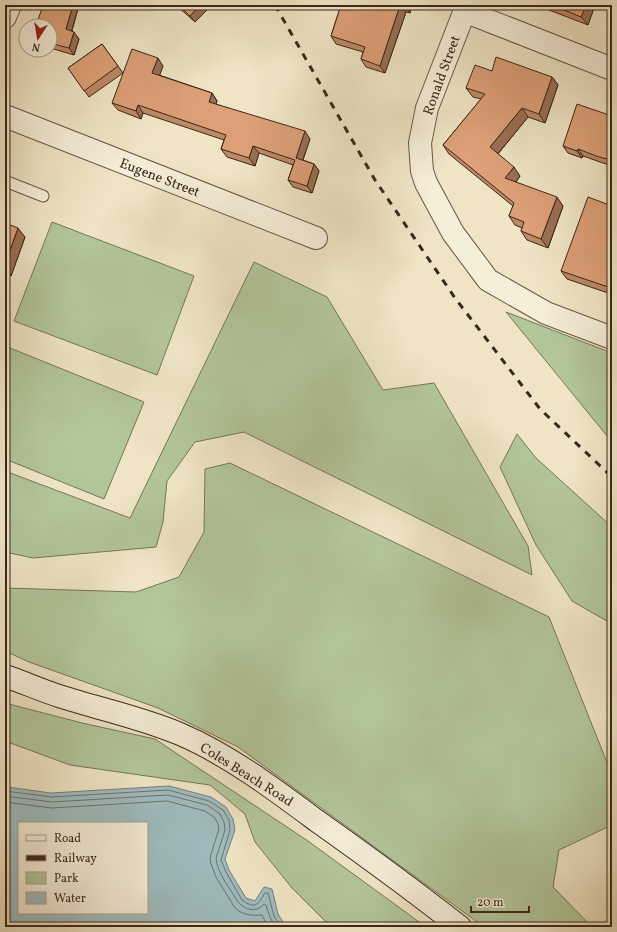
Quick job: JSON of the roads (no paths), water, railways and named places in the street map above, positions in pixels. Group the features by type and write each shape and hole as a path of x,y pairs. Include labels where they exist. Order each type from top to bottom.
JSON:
{"street":[{"path":"5,17 10,5"},
{"path":"465,8 612,69"},
{"name":"Ronald Street","path":"465,8 427,108 420,143 422,171 426,184 453,233 488,280 546,313 612,338"},
{"name":"Eugene Street","path":"5,116 316,238"},
{"name":"Coles Beach Road","path":"5,676 58,696 146,721 181,734 212,750 242,768 286,798 420,895 460,927"}],"lane":[{"path":"5,181 43,196"}],"water":[{"path":"5,786 51,793 169,786 211,797 226,807 233,819 235,830 225,859 229,870 246,898 255,901 264,887 272,889 278,914 286,927 5,927"}],"railway":[{"path":"275,5 375,180 455,298 540,409 612,477"}]}
